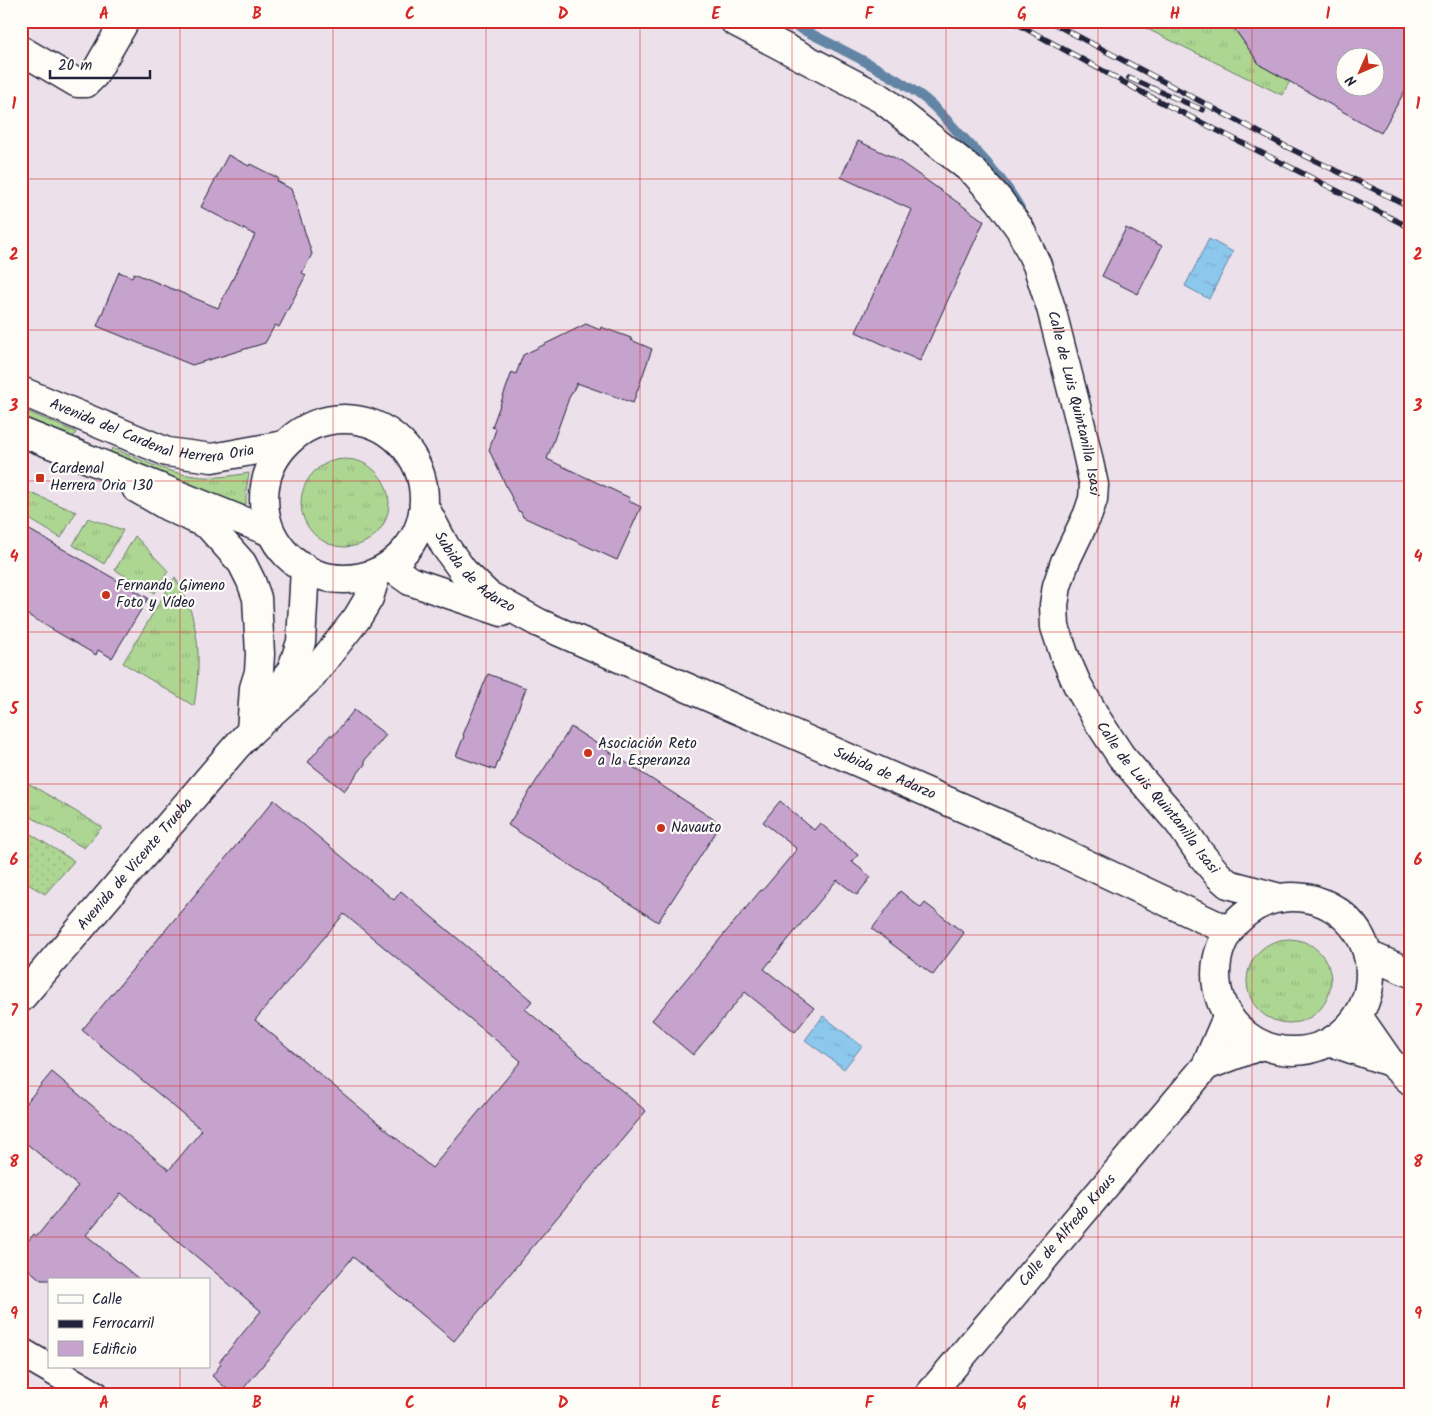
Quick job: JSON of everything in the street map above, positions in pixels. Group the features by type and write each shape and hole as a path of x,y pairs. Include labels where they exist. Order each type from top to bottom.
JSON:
{"street":[{"path":"21,50 76,83 86,83 94,75 125,21"},
{"name":"Calle de Luis Quintanilla Isasi","path":"734,21 882,99 975,173 999,200 1020,229 1037,265 1051,308 1094,486 1093,499 1088,514 1065,562 1055,596 1056,626 1064,654 1077,684 1098,722 1121,756 1179,822 1199,852 1218,874 1228,884 1280,898"},
{"name":"Avenida del Cardenal Herrera Oria","path":"21,392 167,452 212,458 284,445"},
{"path":"21,432 268,531 291,558 305,568 331,578 347,579 383,569 403,554 416,536 424,506 424,488 419,469 412,456 397,439 383,429 360,421 333,419 310,426 284,445 272,464 265,486 264,509 268,531"},
{"path":"82,457 169,507 208,525 242,563 257,598 260,654 259,672 254,688 251,731"},
{"name":"Subida de Adarzo","path":"424,506 444,546 463,571 488,595 539,623 1016,832 1229,931"},
{"name":"Avenida de Vicente Trueba","path":"21,998 251,731 292,670 301,642 305,568"},
{"name":"Subida de Adarzo","path":"383,569 410,581 539,623"},
{"name":"Avenida de Vicente Trueba","path":"251,731 309,679 361,612 383,569"},
{"path":"1280,898 1303,898 1325,904 1344,916 1359,934 1368,954 1369,991 1358,1016 1346,1030 1331,1042 1309,1050 1285,1051 1262,1045 1242,1032 1228,1015 1219,994 1216,973 1220,950 1229,931 1243,915 1260,904 1280,898"},
{"path":"1368,954 1411,973"},
{"path":"1369,991 1411,978"},
{"name":"Calle de Alfredo Kraus","path":"929,1395 1206,1066 1228,1015"},
{"path":"1358,1016 1390,1062 1411,1081"},
{"path":"1331,1042 1390,1062"},
{"name":"Calle de Alfredo Kraus","path":"1206,1066 1262,1045"},
{"path":"21,1352 48,1368"},
{"path":"49,1368 95,1395"}],"green space":[{"path":"1131,21 1229,21 1260,65 1290,81 1282,95"},
{"path":"21,409 76,432 72,441 21,420"},
{"path":"112,448 184,474 215,477 249,473 246,492 246,512 108,457"},
{"path":"345,459 362,463 376,472 385,486 389,503 385,520 376,534 362,543 345,547 328,543 314,534 305,520 301,503 305,486 314,472 328,463"},
{"path":"21,489 76,512 61,538 21,514"},
{"path":"88,518 123,530 104,564 73,545"},
{"path":"135,536 168,571 155,593 115,570"},
{"path":"175,577 190,608 198,648 198,671 194,706 123,663"},
{"path":"21,779 102,827 84,848 21,811"},
{"path":"21,828 74,861 45,894 21,880"},
{"path":"1289,939 1312,946 1324,958 1331,981 1324,1004 1312,1016 1289,1023 1266,1016 1254,1004 1247,981 1254,958 1266,946"}],"water":[{"path":"1209,239 1233,252 1209,299 1185,286"},
{"path":"823,1016 862,1046 844,1069 805,1040"}],"building":[{"path":"1229,21 1411,21 1411,80 1381,133 1260,65"},
{"path":"858,141 895,158 984,221 920,361 856,332 912,210 841,177"},
{"path":"228,155 278,178 277,181 291,189 312,254 302,273 306,275 279,327 275,325 265,343 192,365 97,326 119,272 132,277 134,273 218,308 255,235 201,207"},
{"path":"1126,228 1162,246 1138,294 1102,276"},
{"path":"586,324 600,330 601,327 631,338 631,340 652,349 633,403 577,383 569,398 547,459 630,498 629,501 641,507 617,560 523,517 521,512 518,511 489,450 496,429 492,427 512,372 516,374 523,355"},
{"path":"21,525 148,598 112,658 98,650 96,655 21,611"},
{"path":"488,674 526,688 495,770 456,756"},
{"path":"354,710 386,735 365,760 365,764 344,791 308,762 330,735 334,735"},
{"path":"571,727 721,824 658,922 508,825"},
{"path":"274,800 394,900 401,891 532,1001 525,1009 646,1111 454,1341 353,1257 238,1395 234,1395 212,1376 221,1364 219,1362 261,1311 121,1193 86,1235 138,1278 48,1278 48,1280 41,1280 21,1263 21,1249 34,1234 37,1236 78,1186 21,1139 21,1109 52,1072 169,1170 202,1130 82,1030","holes":["344,914 521,1061 432,1168 255,1020"]},
{"path":"780,801 814,830 820,823 858,855 852,862 871,877 857,895 837,880 764,969 814,1008 795,1032 745,992 693,1055 652,1020 797,849 763,822"},
{"path":"900,891 921,908 925,903 964,933 933,975 872,929"}],"waterway":[{"path":"786,21 871,65 904,84 925,99 990,167 1020,208"}],"railway":[{"path":"1012,21 1147,95 1411,228"},
{"path":"1049,21 1285,146 1411,207"},
{"path":"1129,78 1203,110"}],"place":[{"name":"Cardenal Herrera Oria 130","path":"40,478"},
{"name":"Fernando Gimeno Foto y Vídeo","path":"106,595"},
{"name":"Asociación Reto a la Esperanza","path":"588,753"},
{"name":"Navauto","path":"661,828"}]}
